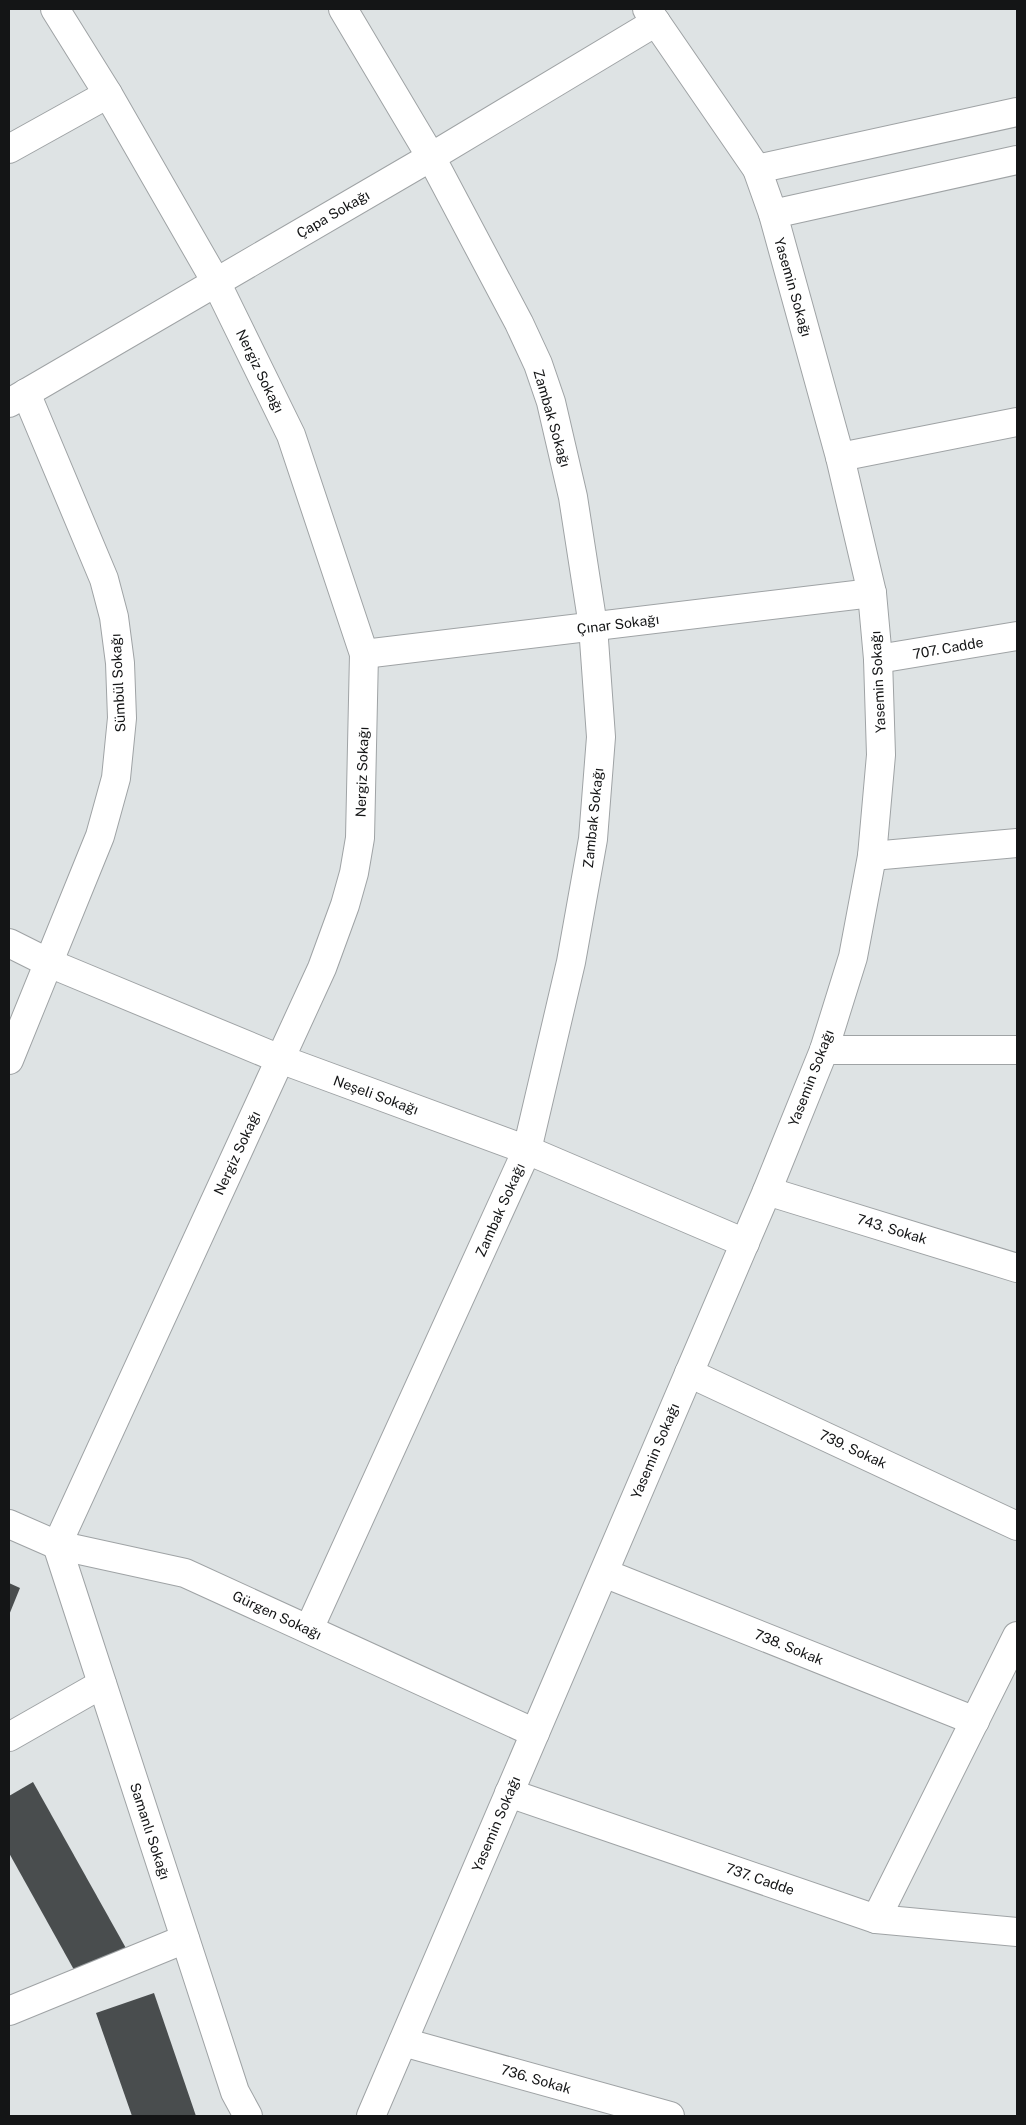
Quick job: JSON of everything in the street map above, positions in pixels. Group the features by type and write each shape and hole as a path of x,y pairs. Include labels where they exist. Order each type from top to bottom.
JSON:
{"street":[{"name":"Nergiz Sokağı","path":"55,9 108,94 216,282 292,435 364,654 360,838 346,905 322,968 57,1545"},
{"name":"Zambak Sokağı","path":"309,1630 527,1150 572,962 593,839 601,736 593,626 573,497 551,402 538,364 519,323 431,157 343,9"},
{"name":"Çapa Sokağı","path":"17,398 431,157 652,16"},
{"name":"Yasemin Sokağı","path":"371,2116 745,1243 824,1050 853,957 872,856 881,755 878,659 872,594 840,457 772,214 756,169 652,16"},
{"path":"9,148 108,94"},
{"path":"756,169 1017,112"},
{"path":"772,214 1017,160"},
{"name":"Sümbül Sokağı","path":"9,1060 100,836 117,769 122,718 120,663 114,617 104,578 17,398"},
{"path":"840,457 1017,422"},
{"name":"Çınar Sokağı","path":"364,654 872,594"},
{"name":"707. Cadde","path":"878,659 1017,636"},
{"path":"872,856 1017,843"},
{"name":"Neşeli Sokağı","path":"9,943 49,963 280,1059 527,1150 745,1243"},
{"path":"824,1050 1017,1050"},
{"name":"743. Sokak","path":"767,1190 1017,1268"},
{"name":"739. Sokak","path":"689,1373 1017,1526"},
{"name":"Gürgen Sokağı","path":"9,1524 57,1545 185,1573 535,1733"},
{"name":"Samanlı Sokağı","path":"57,1545 235,2092 248,2116"},
{"name":"738. Sokak","path":"604,1573 975,1721"},
{"path":"876,1919 1017,1636"},
{"path":"9,1736 102,1684"},
{"name":"737. Cadde","path":"509,1793 876,1919 1017,1932"},
{"path":"9,2011 185,1940"},
{"name":"736. Sokak","path":"402,2042 670,2116"}],"building":[{"path":"9,1583 20,1588 9,1615"},
{"path":"33,1782 127,1950 78,1977 9,1853 9,1796"},
{"path":"154,1993 196,2116 132,2116 96,2013"}]}
